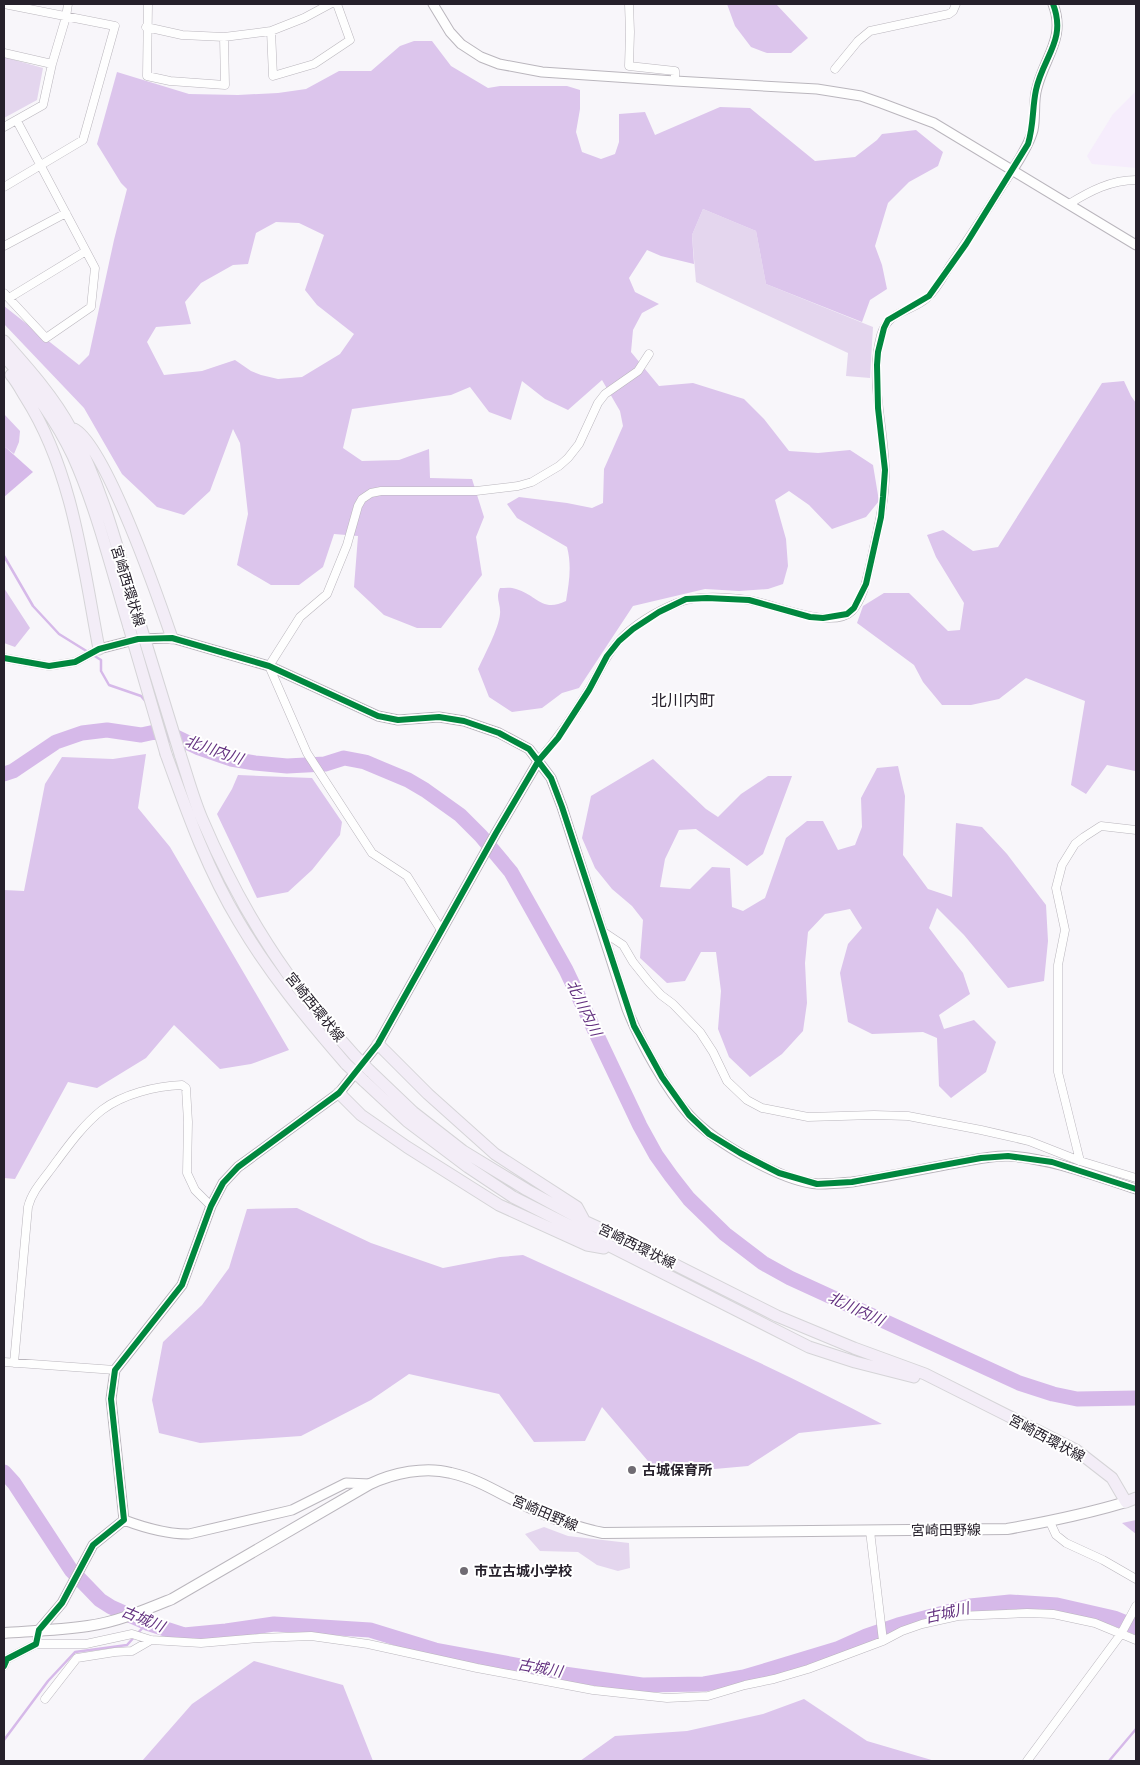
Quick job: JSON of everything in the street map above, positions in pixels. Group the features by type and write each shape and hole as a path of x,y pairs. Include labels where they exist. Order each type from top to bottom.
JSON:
{"main road":[{"name":"宮崎西環状線","path":"4,341 47,392 70,427 90,468 104,506 166,754 211,871 238,921 278,983 346,1064 407,1121 468,1167 513,1197 809,1347 855,1362 945,1385"},
{"name":"宮崎西環状線","path":"4,356 37,396 58,428 73,456 87,490 201,817 223,866 249,915 287,973 354,1056 413,1112 463,1150 527,1190 777,1316 854,1348 925,1374 1076,1450 1112,1478 1131,1500"},
{"path":"4,367 13,378 44,429 60,471 74,522 99,649"},
{"path":"70,427 80,432 94,451 109,478 148,570 172,638"},
{"path":"378,1044 428,1094 495,1154 577,1207 584,1220"},
{"path":"339,1093 361,1115 407,1147 499,1205 587,1245 616,1250"},
{"name":"宮崎田野線","path":"4,1633 88,1626 117,1620 145,1610 172,1599 370,1484 398,1474 430,1470 451,1472 477,1482 560,1522 603,1533 1007,1529 1088,1514 1131,1500"}],"street":[{"path":"4,4 115,26 82,140 4,187"},
{"path":"4,127 43,105 68,4"},
{"path":"148,4 146,27 147,76 170,81 225,85 224,37"},
{"path":"146,27 182,35 224,37 271,31 304,18 330,4"},
{"path":"271,31 273,76 314,64 350,40 337,4"},
{"path":"433,4 450,32 462,44 481,57 499,64 542,72 817,89 861,96 909,112 934,123 1136,245"},
{"path":"629,4 629,66 675,71 675,81"},
{"path":"836,69 858,41 870,32 949,14 953,11 956,4"},
{"path":"124,1520 111,1399 115,1370 182,1285 211,1206 223,1183 238,1167 339,1093 378,1044 538,760 558,738 618,641 638,625 677,603 698,598 749,600 810,617 823,618 847,614 854,608 866,584 883,496 885,470 878,408 877,365 884,328 888,320 929,296 966,244 1028,144 1033,129 1036,90 1042,71 1057,39 1056,13 1053,4"},
{"path":"4,53 52,64"},
{"path":"17,121 66,213 95,268 91,307 46,338 6,295 86,251"},
{"path":"1069,204 1094,189 1128,180 1136,180"},
{"path":"4,246 66,213"},
{"path":"269,666 300,617 327,594 347,545 358,506 362,499 371,493 381,491 476,491 518,486 532,482 559,466 568,458 579,444 604,394 638,371 649,354"},
{"path":"4,658 49,666 75,662 99,649 138,639 172,638 269,666 378,716 398,720 439,717 472,724 499,733 530,749 551,778 634,1026 662,1077 689,1115 709,1134 779,1174 817,1184 852,1182 981,1158 1008,1156 1052,1162 1136,1189"},
{"path":"269,666 306,753 372,853 407,876 441,930"},
{"path":"1080,1161 1058,1072 1058,965 1065,930 1056,888 1062,865 1075,844 1084,836 1102,826 1136,830"},
{"path":"602,931 623,945 633,962 661,996 673,1004 700,1032 713,1052 727,1081 747,1100 762,1108 808,1117 908,1116 1029,1141 1080,1161 1136,1178"},
{"path":"14,1363 28,1207 31,1196 65,1150 103,1109 123,1098 143,1091 182,1084 186,1088 188,1122 186,1173 195,1190 211,1206"},
{"path":"4,1362 115,1370"},
{"path":"124,1520 173,1534 189,1534 292,1510 346,1483 370,1484"},
{"path":"36,1644 39,1630 71,1588 93,1545 124,1520"},
{"path":"1050,1522 1056,1535 1066,1543 1103,1560 1136,1579"},
{"path":"870,1531 883,1642"},
{"path":"1027,1761 1121,1634 1136,1606"},
{"path":"4,1666 7,1659 36,1644 86,1644 132,1634 150,1640 201,1643 311,1636 368,1644 477,1668 593,1690 667,1698 708,1696 774,1679 883,1642 902,1631 922,1624 958,1616 1053,1614 1095,1623 1136,1640"},
{"path":"44,1699 77,1658 132,1651 150,1640"}],"shaded area":[{"path":"727,4 776,4 808,38 791,53 767,53 751,47 735,26"},
{"path":"414,41 432,41 451,66 488,88 500,86 567,86 580,90 580,109 576,132 582,152 601,159 615,154 619,142 619,114 645,112 655,135 720,107 750,108 815,161 855,157 882,134 916,130 943,152 938,166 909,182 888,203 875,246 882,265 887,289 870,300 862,322 766,284 756,231 703,209 692,235 694,264 661,256 647,250 629,278 635,292 659,304 642,313 633,330 631,352 659,386 693,383 744,399 764,419 789,451 818,453 850,450 873,465 879,501 866,517 832,529 809,505 789,491 775,500 786,539 788,566 783,584 768,589 739,591 705,589 633,606 579,688 562,693 542,708 512,712 489,697 478,669 499,620 498,595 500,588 516,589 545,604 558,604 566,601 570,568 567,547 517,518 507,504 519,497 592,508 603,503 604,469 623,426 620,411 602,380 568,410 545,399 522,381 511,420 489,412 470,387 451,395 352,409 343,448 362,461 399,460 429,449 430,478 472,479 484,517 476,537 482,575 441,628 417,628 384,615 354,587 358,536 334,534 323,567 299,585 271,585 237,565 248,514 240,443 233,429 210,491 184,515 157,507 122,474 84,408 4,324 4,306 79,365 89,355 127,189 121,183 97,144 117,72 189,94 238,95 278,93 306,89 339,71 371,71 400,46","holes":["276,222 299,223 324,235 305,290 317,305 354,334 340,354 302,377 278,379 261,375 251,371 235,360 202,371 164,375 147,342 156,327 191,324 185,302 201,283 233,265 248,264 256,233"]},
{"path":"4,57 43,68 37,100 4,118"},
{"path":"1136,91 1136,168 1092,164 1087,156 1113,114"},
{"path":"703,209 756,231 766,284 873,327 870,378 846,376 848,353 696,282 692,235"},
{"path":"1124,381 1136,403 1136,781 1135,771 1107,765 1086,794 1071,785 1085,701 1026,678 999,699 971,705 942,705 923,682 914,665 857,623 863,606 884,593 909,593 948,631 960,630 964,603 936,557 927,535 943,530 973,551 998,547 1102,383"},
{"path":"4,414 20,431 19,442 14,454 4,446"},
{"path":"4,446 33,472 4,497"},
{"path":"4,588 30,628 15,647 4,643"},
{"path":"146,754 138,808 170,847 289,1050 251,1064 220,1069 174,1025 146,1058 97,1088 68,1082 15,1179 4,1178 4,890 24,891 45,784 62,757 113,759"},
{"path":"653,759 706,809 718,817 741,794 768,776 792,776 763,854 747,866 696,829 679,830 665,859 660,887 690,889 712,867 730,868 732,907 743,911 765,898 786,838 807,821 823,821 838,850 855,845 862,827 861,798 877,768 898,766 905,796 903,855 928,889 952,897 956,823 982,827 1007,854 1046,905 1048,941 1044,981 1008,988 964,935 937,908 929,928 963,973 970,994 939,1015 944,1029 974,1020 996,1042 986,1072 951,1098 939,1086 937,1038 923,1032 872,1034 848,1022 840,973 848,944 862,928 850,909 825,914 808,932 805,963 807,1003 803,1031 782,1054 750,1077 729,1057 718,1029 721,991 716,952 701,952 685,981 667,983 640,958 643,920 632,906 612,889 595,868 582,838 591,796"},
{"path":"238,775 312,778 342,822 340,835 312,870 288,892 257,898 217,814"},
{"path":"297,1208 371,1243 443,1268 500,1257 523,1255 794,1379 882,1424 799,1433 748,1466 659,1474 602,1407 585,1441 534,1442 499,1394 409,1374 371,1400 301,1436 200,1443 159,1433 152,1400 163,1342 202,1305 229,1268 247,1209"},
{"path":"1136,1520 1136,1534 1122,1523"},
{"path":"544,1527 568,1536 629,1543 630,1568 618,1571 597,1565 578,1552 540,1551 525,1534"},
{"path":"254,1661 343,1685 373,1761 142,1761 192,1704"},
{"path":"804,1699 867,1741 935,1761 580,1761 615,1736 687,1731 763,1714"}],"waterway":[{"path":"4,556 33,606 59,634 88,652"},
{"path":"93,655 101,660 101,671 109,685 141,696 147,703"},
{"name":"北川内川","path":"4,774 13,771 56,742 82,733 107,730 141,735 155,732 174,736 199,748 231,759 255,763 287,766 325,764 344,758 365,762 408,780 460,815 481,836 511,872 566,970 640,1126 656,1155 689,1199 725,1234 763,1263 790,1278 1019,1383 1053,1394 1077,1399 1136,1398"},
{"name":"古城川","path":"4,1472 14,1483 71,1570 100,1600 147,1623 184,1635 274,1624 370,1630 435,1650 564,1674 642,1685 704,1684 744,1677 837,1649 898,1625 970,1606 1010,1602 1057,1605 1114,1618 1136,1627"},
{"path":"4,1740 48,1681 75,1652 127,1645 147,1623"},
{"path":"1109,1761 1136,1729"}],"cycle path":[{"path":"4,1666 7,1659 36,1644 39,1630 62,1603 93,1545 124,1520 111,1399 115,1370 182,1285 211,1206 223,1183 238,1167 339,1093 378,1044 539,760 558,738 589,690 607,656 619,641 659,612 686,599 749,600 810,617 823,618 847,614 854,608 866,584 881,517 885,470 878,408 877,365 884,328 888,320 929,296 966,244 1028,144 1039,78 1056,38 1057,17 1053,4"},
{"path":"4,658 49,666 75,662 99,649 138,639 172,638 269,666 378,716 398,720 439,717 464,721 499,733 529,749 551,778 634,1026 662,1077 689,1115 709,1134 740,1153 779,1173 817,1184 852,1182 981,1158 1008,1156 1052,1162 1136,1189"}],"place":[{"name":"古城保育所","path":"632,1470"},
{"name":"市立古城小学校","path":"464,1571"}],"district":[{"name":"北川内町","path":"683,700"}]}
